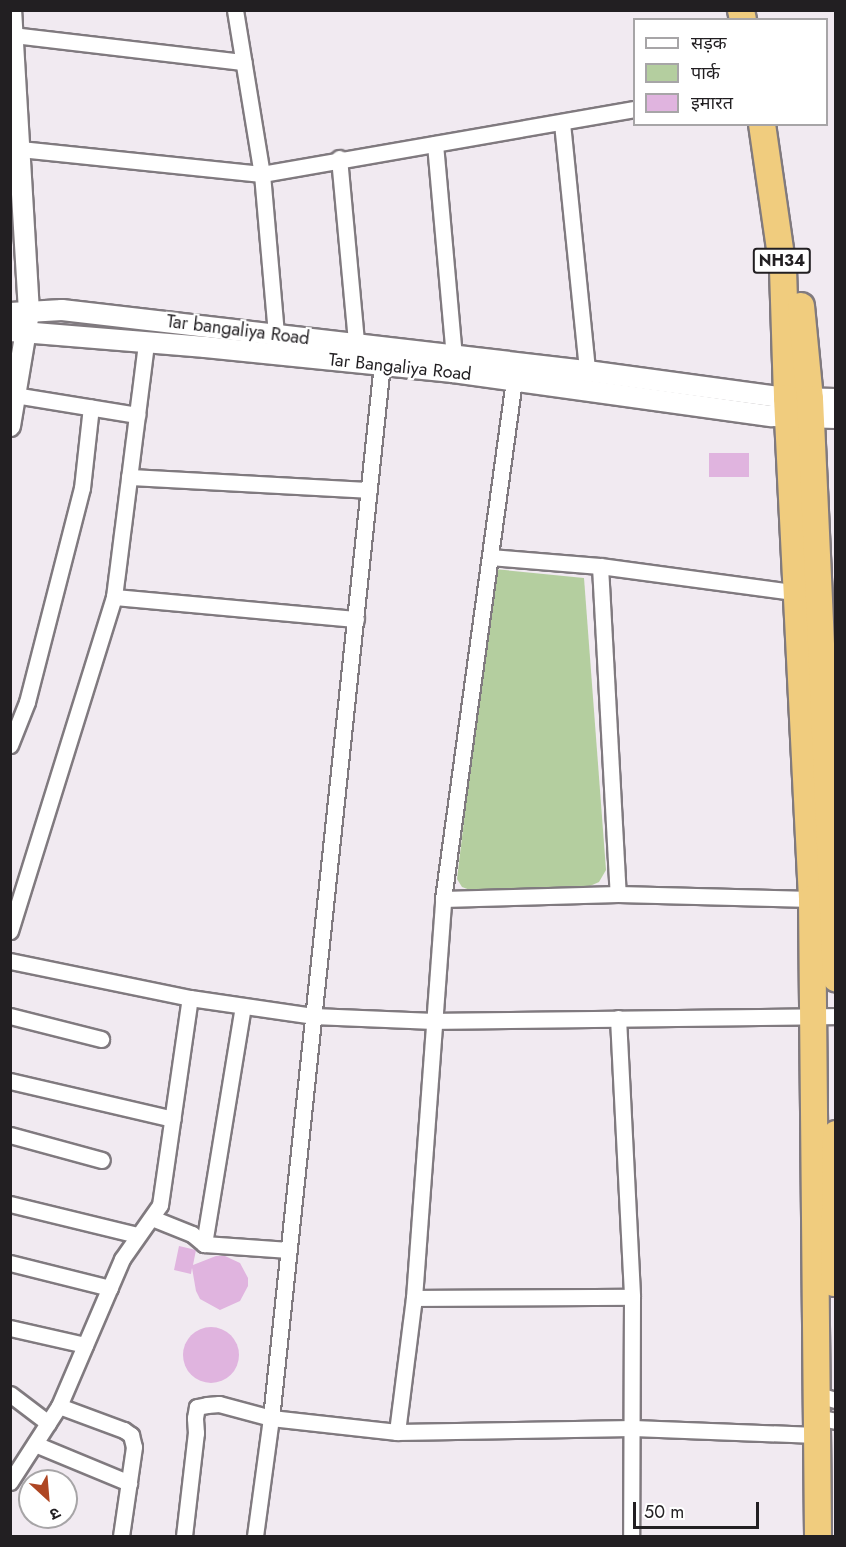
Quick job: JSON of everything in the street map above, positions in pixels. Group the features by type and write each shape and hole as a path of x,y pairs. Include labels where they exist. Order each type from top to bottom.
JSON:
{"highway":[{"name":"NH34","path":"762,126 783,269 811,408 799,593 812,899 825,1017 827,1413 832,1536"},
{"name":"NH34","path":"777,126 797,271 811,408 836,978"},
{"name":"NH34","path":"818,1536 827,1413 836,1134"}],"street":[{"path":"10,426 15,395 20,312 20,149 11,10"},
{"path":"235,10 262,174 276,334"},
{"path":"13,34 243,62"},
{"path":"20,149 262,174 339,158 562,123 633,109"},
{"path":"562,123 587,371"},
{"path":"435,144 454,355"},
{"path":"339,158 357,353"},
{"name":"Tar bangaliya Road","path":"20,312 62,310 276,334 357,353 383,356 454,355 552,376 587,371 811,408"},
{"name":"Tar Bangaliya Road","path":"18,332 146,342 357,353"},
{"path":"10,931 13,913 114,597 146,342"},
{"path":"255,1536 271,1418 383,356"},
{"name":"Tar Bangaliya Road","path":"383,356 514,380 552,376 772,416 811,408"},
{"path":"397,1432 414,1298 443,900 514,380"},
{"path":"15,395 137,415"},
{"path":"10,745 27,702 82,489 91,407"},
{"path":"129,477 369,490"},
{"path":"490,557 600,566 799,593"},
{"path":"600,566 618,894"},
{"path":"114,597 356,619"},
{"path":"443,900 618,894 812,899"},
{"path":"10,961 190,998 313,1016 434,1021 825,1017"},
{"path":"10,1482 59,1406 110,1288 137,1235 160,1205 190,998"},
{"path":"204,1245 243,1006"},
{"path":"10,1016 101,1039"},
{"path":"618,1018 632,1298 631,1536"},
{"path":"10,1081 173,1119"},
{"path":"10,1135 102,1160"},
{"path":"10,1204 137,1235"},
{"path":"152,1218 192,1234 204,1245 289,1250"},
{"path":"10,1263 110,1288"},
{"path":"414,1298 632,1298"},
{"path":"10,1328 85,1345"},
{"path":"10,1394 48,1423"},
{"path":"184,1536 197,1407 219,1404 271,1418 397,1432 633,1428 827,1413"},
{"path":"59,1406 124,1430 131,1435 134,1447 122,1536"},
{"path":"35,1444 129,1483"}],"green space":[{"path":"494,569 584,578 606,870 599,882 590,886 470,890 462,887 457,879"}],"building":[{"path":"709,453 749,453 749,477 709,477"},
{"path":"179,1246 196,1250 193,1265 216,1256 225,1256 240,1263 248,1278 248,1286 240,1301 220,1310 200,1299 196,1291 192,1268 191,1274 174,1270"},
{"path":"206,1327 216,1327 231,1335 237,1344 239,1355 237,1366 231,1375 216,1383 206,1383 195,1378 188,1371 183,1360 183,1350 188,1339 195,1332"}]}
